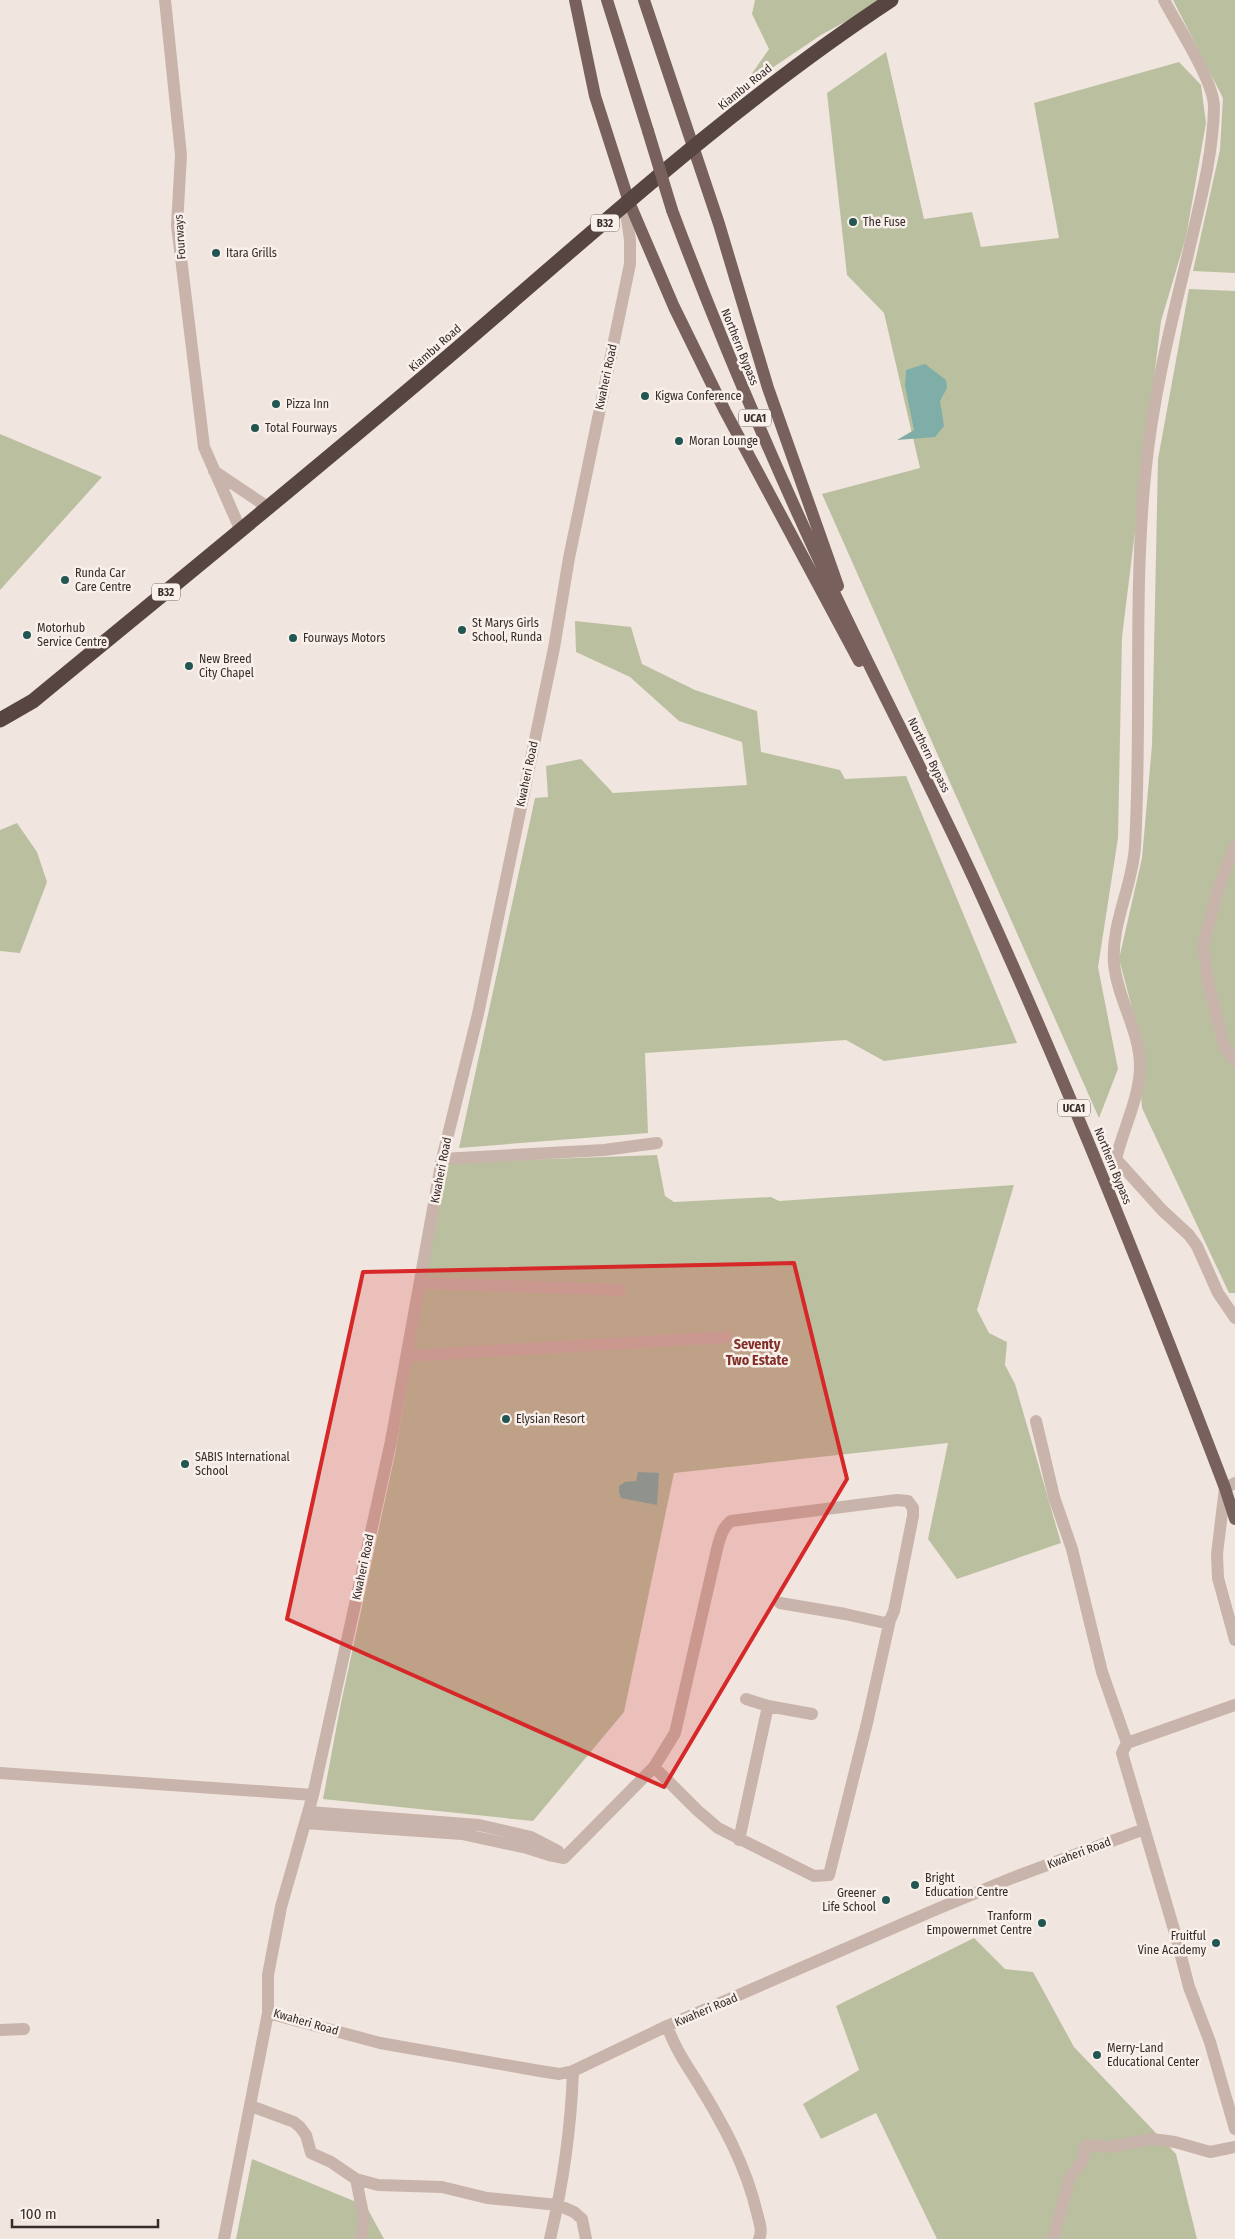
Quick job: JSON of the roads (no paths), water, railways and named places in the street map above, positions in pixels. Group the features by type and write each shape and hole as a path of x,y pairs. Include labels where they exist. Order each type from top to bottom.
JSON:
{"highway":[{"name":"Kiambu Road","path":"0,720 33,701 269,508 627,204 778,79 833,38 891,0"}],"main road":[{"path":"575,0 594,89 627,204 674,307 725,411 856,657 890,706"},
{"name":"Northern Bypass","path":"607,0 672,210 708,306 746,397 848,622 983,898 1099,1164 1230,1485 1235,1519"},
{"path":"644,0 719,224 754,347 788,449 832,566 848,622"}],"street":[{"name":"Fourways","path":"165,0 181,155 178,233 204,447 241,531"},
{"path":"1116,1158 1135,1094 1140,1064 1134,1034 1114,963 1118,927 1135,851 1140,564 1145,476 1155,407 1171,324 1208,167 1214,103 1205,76 1164,0"},
{"name":"Kwaheri Road","path":"627,204 630,264 569,558 554,648 478,1014 442,1159 391,1441 313,1795 281,1907 268,1975 268,2013 380,2042 559,2074 574,2071 667,2026 945,1906 1144,1828"},
{"path":"214,470 269,508"},
{"path":"1235,846 1220,884 1204,945 1208,981 1222,1037 1228,1054 1235,1061"},
{"path":"442,1159 604,1150 657,1143"},
{"path":"1099,1164 1116,1158"},
{"path":"1116,1158 1162,1210 1189,1236 1196,1246 1218,1293 1235,1318"},
{"path":"420,1283 620,1290"},
{"path":"407,1356 727,1337"},
{"path":"1036,1421 1054,1497 1072,1550 1102,1672 1127,1743"},
{"path":"1230,1485 1217,1554 1218,1578 1235,1640"},
{"path":"307,1817 478,1831 549,1855 564,1858 654,1767 675,1733 717,1549 725,1527 731,1521 908,1500 913,1508 913,1516 894,1611 890,1620 865,1732 829,1875 814,1876 740,1840 710,1822 654,1767"},
{"path":"780,1603 885,1623 890,1620"},
{"path":"746,1699 768,1706 812,1714"},
{"path":"1235,1705 1127,1743 1122,1753 1189,1987 1210,2042 1235,2128"},
{"path":"740,1840 768,1706"},
{"path":"0,1773 313,1795"},
{"path":"224,2239 268,2013"},
{"path":"667,2026 675,2048 744,2166 752,2189 761,2232 759,2239"},
{"path":"0,2030 24,2029"},
{"path":"550,2239 558,2205 572,2118 574,2071"},
{"path":"251,2106 294,2122 304,2131 311,2153 331,2162 356,2179 378,2185 442,2187 488,2198 558,2205 574,2212 582,2219 586,2239"},
{"path":"1053,2239 1070,2176 1081,2164 1084,2158 1085,2147 1121,2146 1152,2139 1175,2142 1210,2152 1235,2147"},
{"path":"356,2179 364,2219 362,2239"}],"water":[{"path":"925,364 946,380 947,388 940,401 944,426 935,437 897,440 914,430 905,386 906,370"},
{"path":"638,1472 659,1473 657,1505 621,1498 619,1486 625,1482 636,1481"}],"place":[{"name":"The Fuse","path":"853,222"},
{"name":"Itara Grills","path":"216,253"},
{"name":"Kigwa Conference","path":"645,396"},
{"name":"Pizza Inn","path":"276,404"},
{"name":"Total Fourways","path":"255,428"},
{"name":"Moran Lounge","path":"679,441"},
{"name":"Runda Car Care Centre","path":"65,580"},
{"name":"St Marys Girls School, Runda","path":"462,630"},
{"name":"Motorhub Service Centre","path":"27,635"},
{"name":"Fourways Motors","path":"293,638"},
{"name":"New Breed City Chapel","path":"189,666"},
{"name":"Elysian Resort","path":"506,1419"},
{"name":"SABIS International School","path":"185,1464"},
{"name":"Bright Education Centre","path":"915,1885"},
{"name":"Greener Life School","path":"886,1900"},
{"name":"Tranform Empowernmet Centre","path":"1042,1923"},
{"name":"Fruitful Vine Academy","path":"1216,1943"},
{"name":"Merry-Land Educational Center","path":"1097,2055"}],"district":[{"name":"Seventy Two Estate","path":"757,1352"}]}
